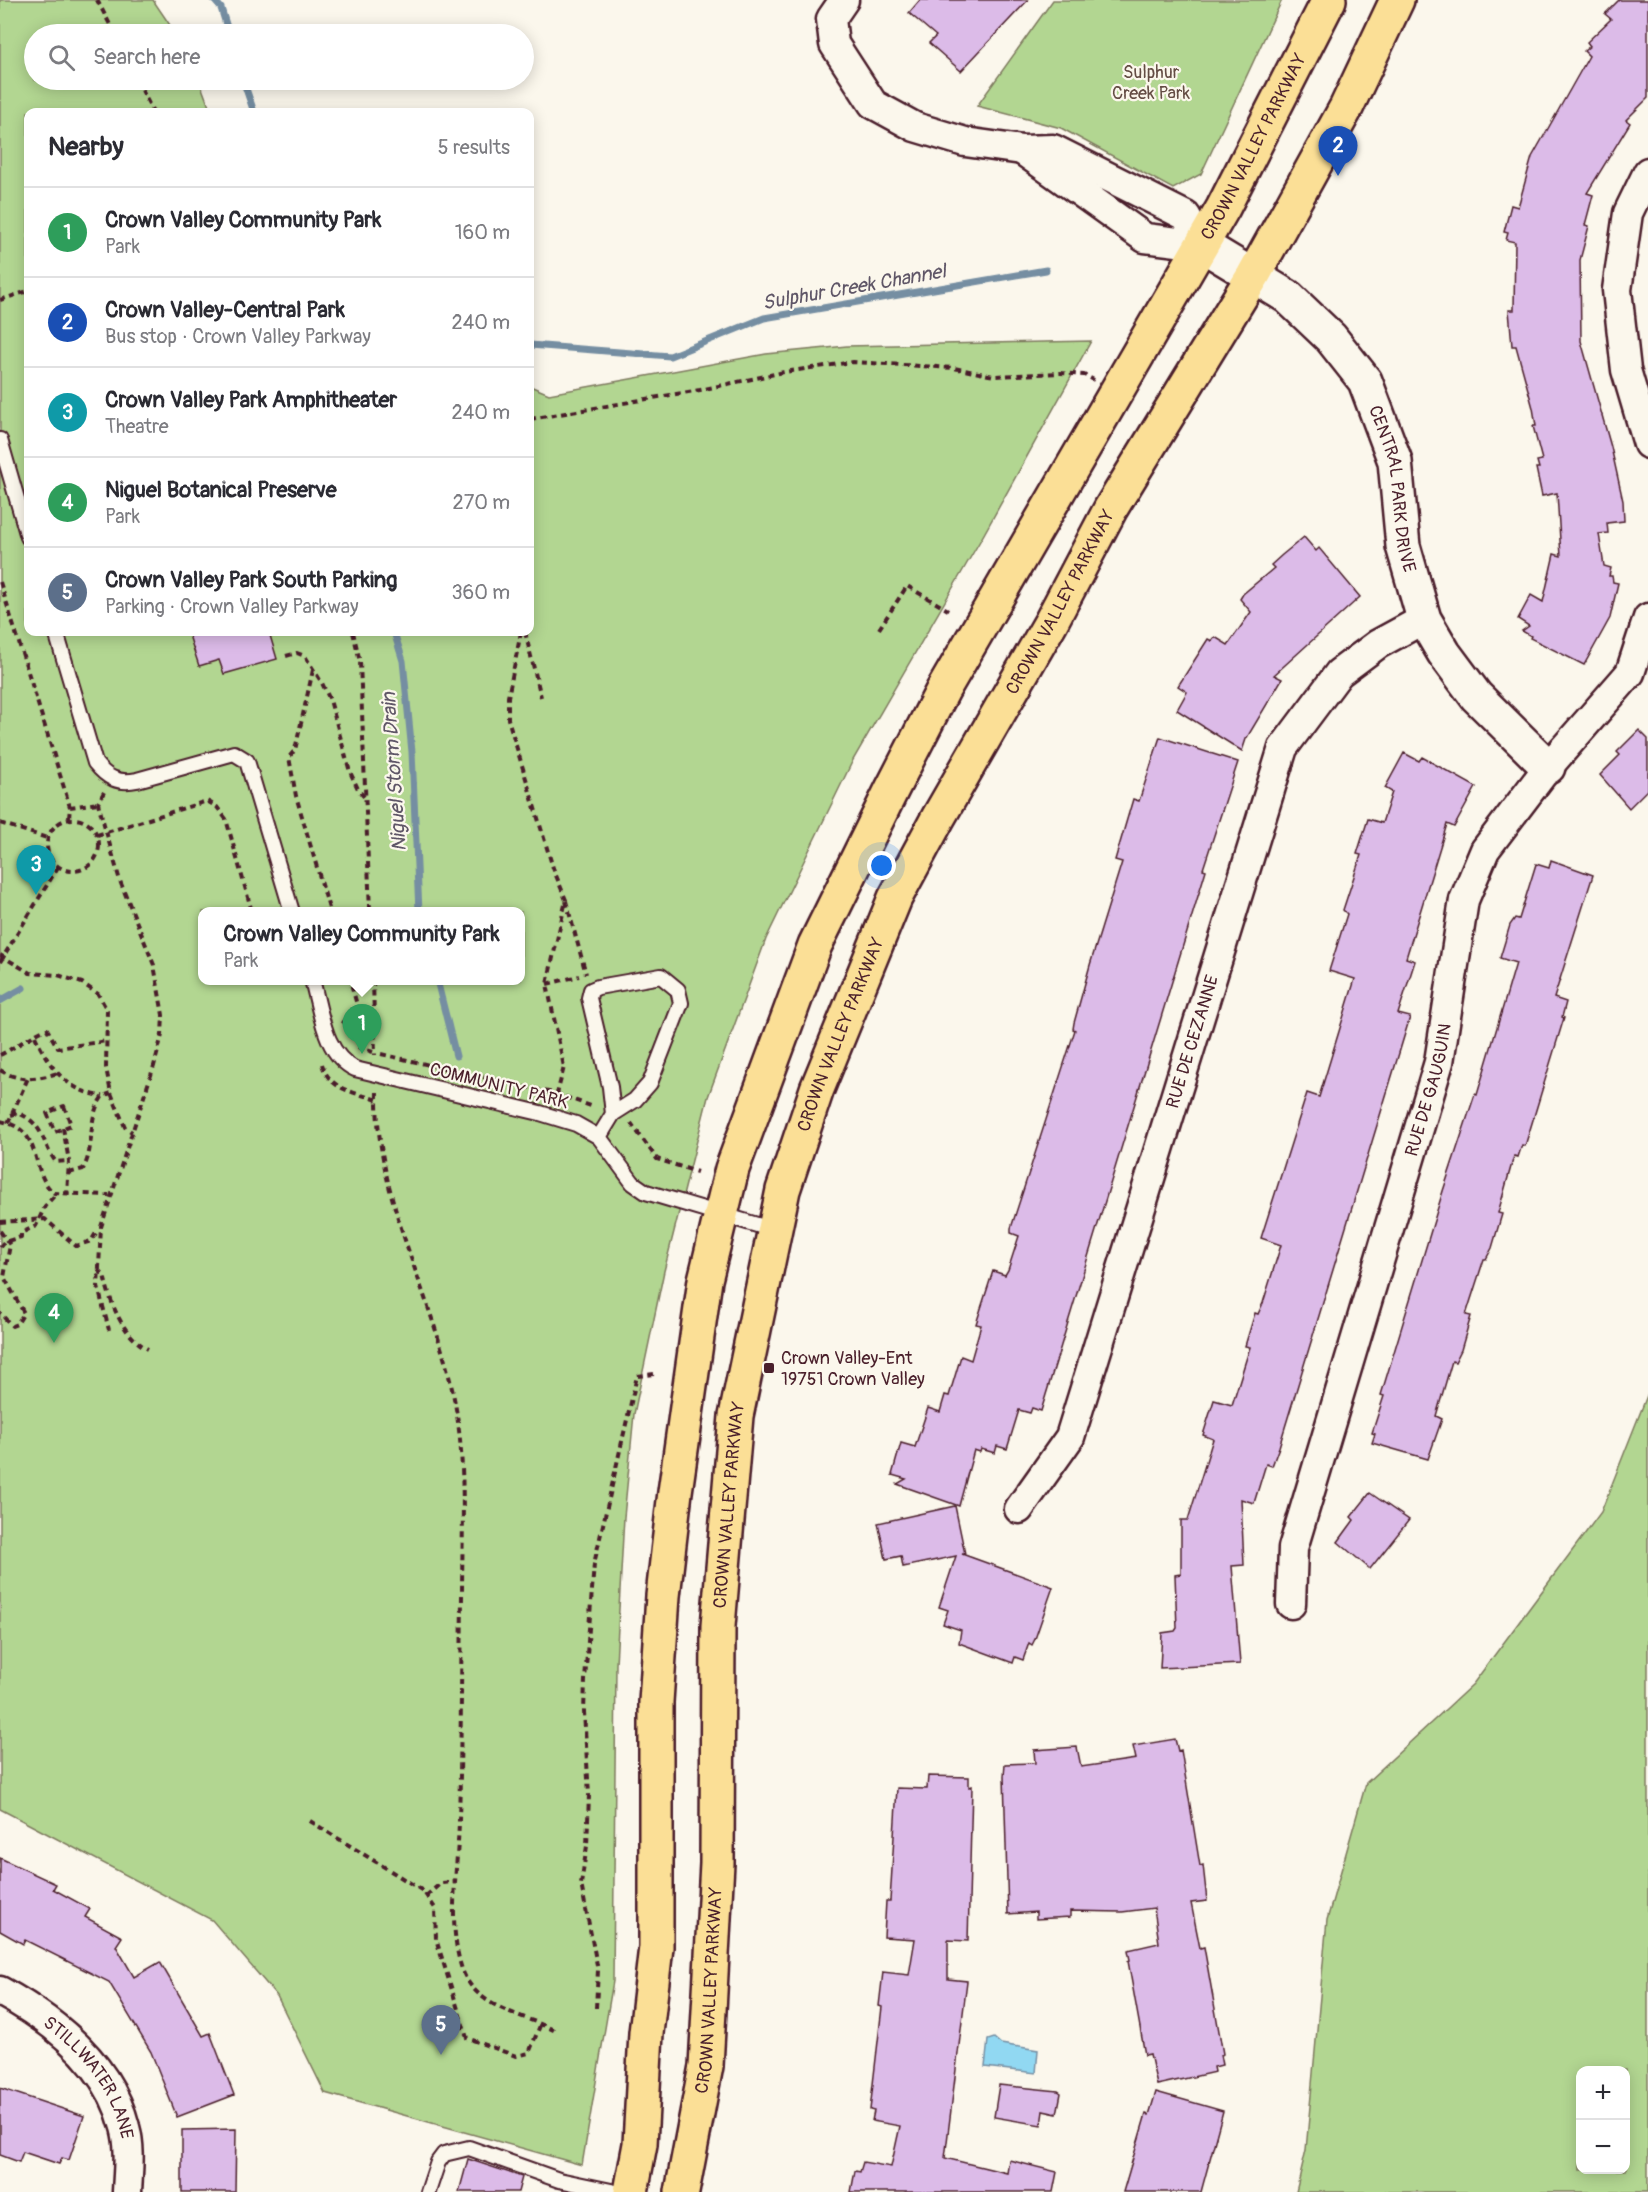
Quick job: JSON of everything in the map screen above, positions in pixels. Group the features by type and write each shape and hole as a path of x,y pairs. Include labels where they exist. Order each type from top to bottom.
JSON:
{"main road":[{"name":"CROWN VALLEY PARKWAY","path":"631,2192 640,2144 646,2033 656,1947 656,1702 663,1596 675,1492 705,1280 732,1169 815,945 854,863 943,690 1202,245 1329,0"},
{"name":"CROWN VALLEY PARKWAY","path":"682,2192 706,2066 717,1863 717,1626 736,1416 783,1190 817,1089 895,898 938,818 1051,622 1111,508 1253,276 1346,108 1397,0"}],"street":[{"name":"CENTRAL PARK DRIVE","path":"838,9 834,44 873,104 915,128 965,142 1022,150 1053,149 1186,216 1202,245"},
{"name":"CENTRAL PARK DRIVE","path":"1022,150 1087,199 1145,238 1202,245 1288,297 1308,314 1365,381 1395,461 1403,546 1424,619 1444,653 1476,696 1548,767"},
{"path":"1648,172 1628,213 1617,290 1626,370 1648,444"},
{"name":"RUE DE GAUGUIN","path":"1292,1604 1293,1548 1439,1062 1464,900 1485,850 1548,767 1630,673 1648,618"},
{"name":"RUE DE CEZANNE","path":"1019,1509 1070,1437 1283,748 1339,673 1378,644 1424,619"},
{"name":"STILLWATER LANE","path":"0,1991 57,2026 89,2058 113,2096 125,2127 129,2158 127,2192"}],"lane":[{"path":"0,440 24,523"},
{"path":"57,636 95,763 113,779 126,782 137,780 226,754 234,753 247,761 291,907"},
{"path":"599,1137 613,1114 635,1100 650,1083 681,1003 678,990 661,976 591,990 589,998 610,1087 613,1114"},
{"name":"COMMUNITY PARK","path":"313,985 330,1041 336,1054 345,1064 356,1069 540,1113 576,1124 599,1137 633,1183 646,1192 774,1230"},
{"path":"428,2192 438,2162 444,2154 468,2148 558,2186 616,2192"}],"path":[{"path":"97,0 110,24"},
{"path":"142,90 151,108"},
{"path":"0,300 24,292"},
{"path":"534,417 700,390 784,372 853,362 954,368 994,376 1061,373 1084,375 1115,392"},
{"path":"0,582 2,597 70,807 69,818"},
{"path":"879,629 907,586 948,610"},
{"path":"354,636 360,662 370,907"},
{"path":"522,636 508,697 508,719 553,868 566,900 586,974"},
{"path":"524,636 541,697"},
{"path":"286,656 297,653 305,656 313,669 330,700 350,772 359,791 367,799"},
{"path":"313,669 295,750 289,757 299,806 329,907"},
{"path":"0,1222 39,1218 52,1223 76,1246 91,1241 100,1227 159,1047 162,1007 154,965 120,881 98,803 113,779"},
{"path":"97,835 207,801 217,807 226,819 251,907"},
{"path":"70,807 98,803"},
{"path":"69,818 84,820 96,829 100,843 97,858 86,868 72,872 58,867 50,859 46,849 47,838 56,825 69,818"},
{"path":"0,823 47,838"},
{"path":"0,962 58,867"},
{"path":"557,1094 564,1067 547,984 566,900"},
{"path":"2,956 30,973 58,975 82,984 98,994 107,1010 106,1068 111,1093 125,1127 132,1132"},
{"path":"547,984 594,973"},
{"path":"341,1030 346,1018 358,1012 351,985"},
{"path":"373,985 375,1053"},
{"path":"0,1055 47,1029 58,1048 107,1041"},
{"path":"35,1035 45,1058 68,1085 88,1095 103,1096 111,1093"},
{"path":"354,1046 375,1053 557,1094 613,1114 634,1124 657,1159 697,1172"},
{"path":"0,1070 18,1079 58,1073"},
{"path":"8,1122 28,1078"},
{"path":"377,1094 376,1109 382,1149 397,1213 441,1345 453,1392 460,1440 463,1496 460,1799 454,1926 457,1951 470,1984 501,2009 521,2018 541,2023 557,2032"},
{"path":"69,1173 83,1168 87,1162 92,1116 103,1096"},
{"path":"64,1106 71,1125 63,1128 55,1132 48,1113 64,1106"},
{"path":"11,1115 18,1113 34,1122 56,1162 69,1161"},
{"path":"0,1121 8,1122 29,1138 43,1180 47,1187 56,1194 110,1196"},
{"path":"63,1128 69,1161 67,1196"},
{"path":"0,1247 21,1237 25,1229 36,1226 56,1194"},
{"path":"100,1227 98,1287 109,1330"},
{"path":"0,1231 9,1241 4,1277 24,1313 17,1324 12,1326 0,1312"},
{"path":"98,1270 104,1275 112,1305 133,1339 148,1349"},
{"path":"596,2008 598,1970 581,1884 587,1846 589,1795 584,1712 594,1564 637,1376 654,1374"},
{"path":"310,1821 426,1896 435,1908 436,1940 467,2038 516,2056 529,2053 541,2023"},
{"path":"426,1896 441,1883 455,1882"}],"green space":[{"path":"0,0 153,0 169,24 24,24 24,90 203,90 210,108 24,108 24,636 534,636 534,388 549,394 766,354 847,346 1091,341 984,534 853,760 766,939 708,1097 664,1271 634,1414 624,1517 616,1664 613,1981 582,2165 325,2093 277,1996 212,1920 0,1809"},
{"name":"Sulphur Creek Park","path":"1053,0 1282,0 1201,174 1173,189 1061,128 977,106"},
{"path":"1648,1393 1648,2192 1296,2192 1306,2150 1327,1920 1366,1783 1473,1684 1601,1512"}],"water":[{"path":"994,2038 1001,2044 1038,2050 1036,2073 985,2067 988,2040"}],"building":[{"path":"920,0 1028,0 961,71 929,43 936,36 909,13"},
{"path":"1619,0 1648,0 1648,98 1626,120 1630,123 1587,193 1593,195 1585,225 1589,226 1580,260 1581,341 1611,447 1623,501 1624,521 1607,523 1608,533 1599,534 1604,566 1611,568 1609,576 1612,576 1613,582 1618,583 1610,618 1584,665 1530,638 1531,636 1522,631 1529,626 1518,619 1531,595 1543,602 1554,554 1561,556 1557,493 1542,496 1536,468 1539,468 1537,461 1542,460 1533,426 1536,426 1533,408 1516,346 1512,346 1509,310 1514,310 1515,242 1506,240 1508,233 1504,232 1511,205 1518,207 1532,157 1589,56 1584,51 1590,46 1587,42 1611,19 1605,14"},
{"path":"1304,537 1316,551 1319,548 1360,597 1274,675 1282,679 1246,739 1242,751 1177,710 1187,692 1178,686 1208,639 1212,641 1215,637 1228,645 1251,612 1240,599 1243,594 1274,568 1271,565"},
{"path":"189,636 270,636 277,659 224,674 219,660 199,666"},
{"path":"1639,730 1648,739 1648,789 1629,808 1600,775 1620,755 1617,752"},
{"path":"1160,737 1238,762 1203,869 1206,870 1041,1411 1032,1408 1030,1413 1019,1410 1007,1449 997,1446 995,1453 981,1449 980,1452 974,1450 959,1506 897,1484 906,1479 892,1475 901,1443 915,1447 928,1408 940,1412 945,1395 949,1396 961,1356 971,1360 981,1325 976,1324 993,1271 1005,1275 1008,1270 1019,1236 1011,1233 1011,1228 1075,1030 1073,1029 1074,1023 1090,965 1122,862 1115,860 1133,799 1139,801"},
{"path":"1404,753 1419,761 1422,757 1476,787 1454,827 1447,824 1406,958 1415,961 1398,1014 1410,1017 1279,1447 1272,1466 1266,1464 1254,1503 1241,1499 1244,1565 1232,1566 1240,1664 1160,1668 1162,1633 1175,1631 1177,1628 1175,1575 1181,1574 1181,1520 1188,1520 1213,1439 1203,1435 1214,1400 1232,1405 1250,1347 1245,1346 1255,1313 1258,1314 1263,1303 1281,1245 1261,1238 1307,1093 1319,1097 1355,979 1329,971 1347,914 1343,910 1361,855 1357,854 1368,819 1382,823 1392,792 1385,788"},
{"path":"1551,860 1593,875 1554,998 1566,1002 1562,1017 1564,1018 1525,1146 1522,1145 1518,1157 1514,1156 1498,1213 1502,1214 1492,1248 1484,1259 1466,1315 1471,1316 1461,1350 1455,1362 1452,1361 1436,1416 1442,1419 1428,1459 1372,1443 1375,1434 1372,1433 1384,1396 1381,1395 1443,1191 1475,1094 1477,1095 1516,963 1500,958 1510,925 1515,918 1519,919 1536,864 1549,868"},
{"path":"1370,1493 1409,1520 1370,1569 1338,1542 1354,1520 1351,1517"},
{"path":"955,1506 965,1554 962,1554 1053,1587 1035,1639 1032,1645 1029,1643 1023,1660 1015,1657 1013,1663 959,1643 961,1630 943,1624 948,1610 939,1607 956,1556 903,1567 901,1556 886,1559 878,1523"},
{"path":"1175,1739 1178,1751 1181,1750 1200,1866 1203,1865 1207,1901 1191,1903 1200,1948 1204,1947 1223,2054 1220,2055 1222,2065 1214,2067 1215,2072 1157,2085 1150,2054 1145,2055 1128,1961 1130,1960 1128,1950 1159,1943 1154,1908 1122,1912 1070,1911 1070,1917 1036,1919 1036,1912 1008,1914 1004,1776 1005,1764 1035,1763 1034,1750 1077,1747 1081,1767 1136,1759 1133,1746"},
{"path":"928,1776 969,1777 969,1787 972,1786 968,1941 948,1940 948,1979 967,1981 945,2158 1007,2173 1009,2160 1057,2172 1053,2192 851,2192 855,2171 860,2172 863,2162 891,2167 900,2126 872,2121 874,2111 870,2110 882,2007 879,2006 883,1972 909,1975 915,1939 884,1937 886,1901 890,1901 897,1788 927,1789"},
{"path":"0,1858 56,1884 53,1889 90,1909 85,1917 122,1937 116,1946 134,1977 160,1962 203,2036 210,2033 234,2095 177,2117 151,2052 109,1982 25,1940 23,1944 0,1931"},
{"path":"999,2085 1058,2091 1061,2093 1057,2114 1043,2111 1041,2125 994,2117"},
{"path":"0,2088 84,2116 69,2160 62,2158 59,2164 23,2152 19,2162 0,2155"},
{"path":"1156,2092 1223,2111 1201,2192 1123,2192 1146,2114 1149,2115"},
{"path":"236,2129 235,2192 182,2192 182,2130"},
{"path":"468,2159 522,2177 518,2192 459,2192"}],"waterway":[{"name":"Sulphur Creek Channel","path":"214,0 221,8 226,24"},
{"name":"Sulphur Creek Channel","path":"246,90 253,108"},
{"name":"Sulphur Creek Channel","path":"534,345 670,356 764,318 1046,270"},
{"name":"Niguel Storm Drain","path":"395,636 403,661 412,752 419,907"},
{"name":"Niguel Storm Drain","path":"438,985 456,1056"},
{"path":"0,1001 23,988"}],"place":[{"name":"Crown Valley-Central Park","path":"1338,176"},
{"name":"Crown Valley Park Amphitheater","path":"36,895"},
{"name":"Crown Valley Community Park","path":"362,1054"},
{"name":"Niguel Botanical Preserve","path":"54,1343"},
{"name":"Crown Valley-Ent 19751 Crown Valley","path":"769,1368"},
{"name":"Crown Valley Park South Parking","path":"441,2055"}]}
